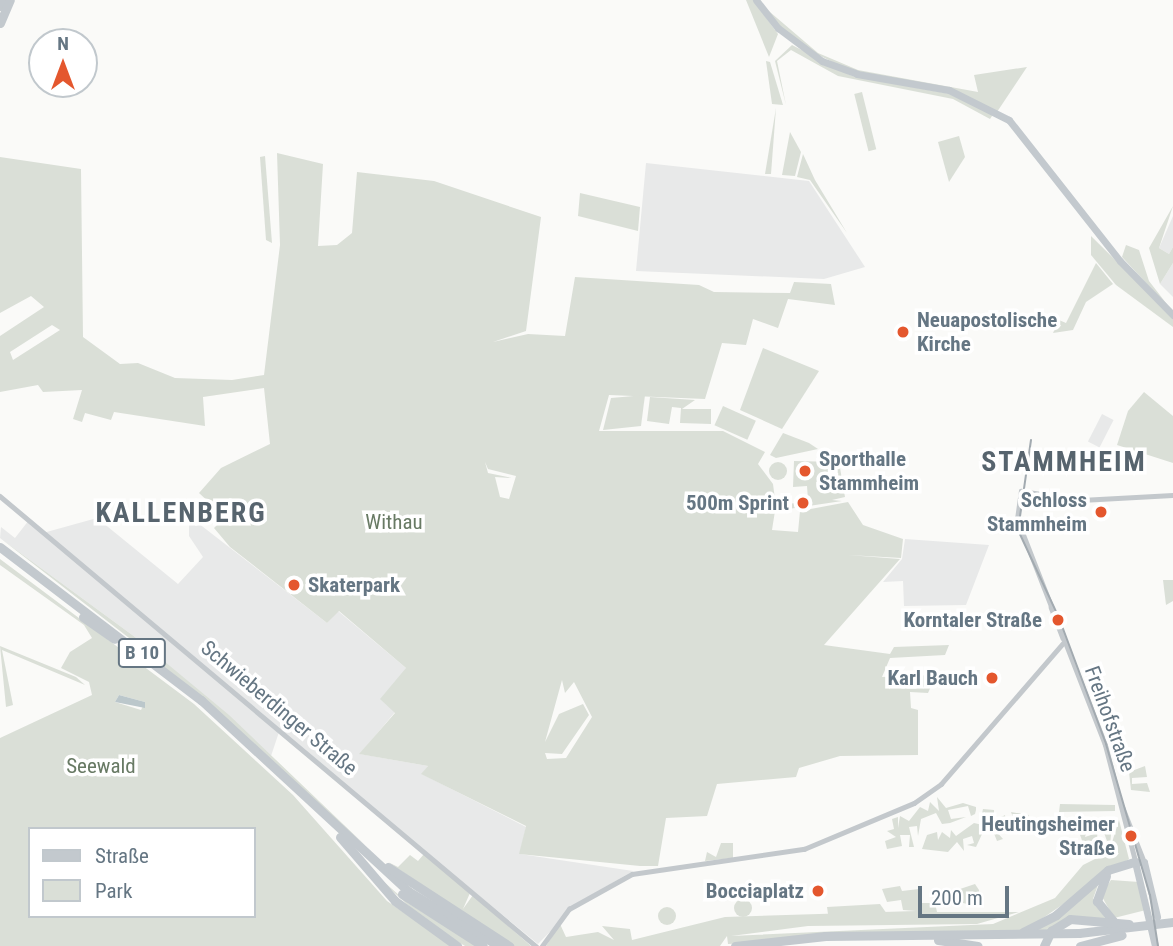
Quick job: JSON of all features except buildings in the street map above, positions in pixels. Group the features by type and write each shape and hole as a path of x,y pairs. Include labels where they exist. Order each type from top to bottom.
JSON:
{"highway":[{"path":"0,6 3,0"},
{"path":"0,23 10,0"},
{"name":"B 10","path":"0,547 201,699 408,891 497,945"},
{"name":"B 10","path":"0,555 198,703 415,904 483,946"},
{"name":"B 10","path":"337,826 509,946"},
{"name":"B 10","path":"340,837 394,901 457,946"},
{"path":"1119,923 1100,910 1098,888 1110,874 1139,863"},
{"path":"1005,936 1040,926 1104,873 1139,863"},
{"path":"1047,939 1051,931 1070,919 1119,923 1148,929"},
{"path":"1161,927 1173,922"},
{"path":"735,946 825,936 1005,936 1047,939 1173,928"},
{"path":"1080,946 1148,929"},
{"path":"777,946 1122,935"},
{"path":"938,940 978,946"}],"main road":[{"path":"755,0 798,45 839,69 949,90 1003,116 1034,145 1112,250 1173,315"},
{"path":"1139,863 1157,946"}],"street":[{"path":"542,946 569,909 632,874 804,849 914,803 941,784 1065,649 1065,642 1049,599 1017,531 1021,491 1081,500 1173,495"},
{"name":"Schwieberdinger Straße","path":"0,496 536,946"},
{"name":"Freihofstraße","path":"1065,649 1123,807"},
{"path":"1123,807 1139,863"},
{"path":"1123,807 1139,863"}],"shaded area":[{"path":"646,163 809,181 865,267 824,279 636,271"},
{"path":"1173,216 1173,247 1169,254 1159,248"},
{"path":"1173,263 1173,297 1160,284"},
{"path":"1102,414 1114,420 1100,448 1088,442"},
{"path":"189,516 327,623 338,611 406,668 395,712 360,754 428,766 422,774 526,827 520,854 633,871 579,902 538,944 279,732 271,756 135,637 0,538 1,527 15,538 29,520 43,533 97,518 178,584 203,557 189,536"},
{"path":"905,539 989,545 966,605 904,606 903,581 883,582 902,559"},
{"path":"119,695 145,702 145,708 115,702"}],"green space":[{"path":"746,0 753,0 778,34 769,57"},
{"path":"756,0 818,53 858,70 978,92 974,75 1027,67 997,112 961,94 857,74 798,45"},
{"path":"792,45 852,76 956,95 994,113 990,119 953,99 838,76 791,50 777,61 786,105 775,61"},
{"path":"766,61 770,62 783,105 772,104"},
{"path":"862,92 876,149 869,151 854,94"},
{"path":"776,108 771,174 765,174"},
{"path":"790,132 801,152 795,176 782,175"},
{"path":"959,136 965,157 949,182 938,142"},
{"name":"Withau","path":"277,153 323,164 318,246 337,245 352,233 357,172 434,181 541,217 526,331 493,342 528,334 565,336 575,277 699,285 714,292 790,293 794,282 831,284 835,305 788,299 778,328 753,319 746,345 722,343 705,399 609,395 599,431 723,431 765,452 758,464 773,484 776,507 808,500 807,486 793,487 794,461 839,462 845,497 832,500 842,501 775,511 772,530 798,532 800,511 848,502 863,525 903,539 901,558 848,555 900,559 824,645 890,654 894,647 949,645 945,655 890,658 882,677 936,675 928,693 910,692 911,708 918,710 918,755 840,756 799,768 796,777 717,784 707,816 666,818 658,866 640,866 519,854 526,826 421,774 428,766 359,754 395,713 380,699 406,668 339,611 327,623 230,547 214,528 225,517 199,493 221,468 270,444 264,388 203,397 205,426 114,412 111,420 85,413 82,422 73,419 82,390 43,392 38,385 0,392 0,336 44,307 31,296 0,313 0,157 81,169 83,337 120,364 138,363 175,378 232,380 264,375 280,245","holes":["52,325 60,330 13,360 10,352","485,462 488,469 516,476 509,499 500,497 495,477 512,478 488,473","562,680 565,693 574,682 592,717 566,758 547,759 545,753 562,754 589,715 583,704 559,714 545,742"]},
{"path":"803,154 815,180 847,233 810,180 797,177"},
{"path":"265,156 272,243 266,240 260,157"},
{"path":"580,193 640,207 638,231 578,216"},
{"path":"1173,206 1159,248 1169,254 1173,247 1173,263 1160,284 1149,248"},
{"path":"1091,236 1173,317 1173,327 1116,285 1091,255"},
{"path":"1126,245 1139,250 1149,281 1173,312 1122,257"},
{"path":"1096,263 1113,284 1086,302 1073,330 1053,333 1059,320 1066,323"},
{"path":"763,348 819,371 782,429 740,410"},
{"path":"1144,392 1173,416 1173,463 1117,445 1128,411"},
{"path":"645,395 641,426 603,430 611,398"},
{"path":"650,397 695,400 682,409 711,409 711,424 680,423 681,408 672,407 669,424 647,421"},
{"path":"723,406 756,421 747,440 714,425"},
{"path":"783,433 818,449 776,458 770,455"},
{"path":"774,462 782,462 787,471 785,478 774,480 769,475 769,467"},
{"path":"0,538 135,637 229,715 366,846 142,648"},
{"name":"Seewald","path":"0,559 194,704 293,795 387,901 452,946 0,946 0,738 92,695 89,682 61,668 70,652 92,638 84,625 0,565","holes":["119,695 145,702 141,710 115,702"]},
{"path":"1163,580 1173,580 1173,601 1166,605"},
{"path":"0,646 76,677 85,685 2,650 13,705 6,707"},
{"path":"1145,766 1147,777 1132,778 1132,784 1147,783 1150,792 1131,790 1129,772"},
{"path":"937,797 946,808 963,803 976,807 975,814 971,816 968,806 948,810 951,819 966,817 942,824 936,813 921,819 918,836 917,826 909,827 914,847 909,847 910,835 900,835 902,846 887,849 885,841 896,837 887,831 894,829 892,819 898,817 898,828 900,816 909,821 920,807 928,811 930,802 939,811"},
{"path":"1060,804 1115,805 1115,811 1059,812"},
{"path":"983,809 994,810 994,821 1005,815 1006,823 1014,820 1011,812 1029,815 1027,828 1026,816 1018,815 1021,833 1015,823 995,830 1003,839 997,841 993,831 983,832 976,847 967,845 974,843 972,836 963,839 964,851 957,842 948,852 922,849 927,835 937,832 938,840 942,832 950,838 951,830 956,836 974,823 987,826 990,817 984,812 981,818"},
{"path":"1119,820 1129,859 1024,931 728,944 727,936 720,946 546,946 560,924 566,937 598,932 614,940 602,926 630,929 632,940 725,917 916,911 903,910 901,900 887,902 882,889 900,886 902,891 919,889 921,903 935,903 937,912 1019,912 977,924 808,926 731,936 993,924 1055,898 1083,865 1109,852"},
{"path":"1082,821 1089,823 1085,837 1094,834 1091,821 1098,822 1097,840 1086,842 1090,856 1107,841 1100,822 1112,822 1110,846 1088,858 1078,829"},
{"path":"721,843 733,843 733,858 705,861 707,852 716,857"},
{"path":"424,854 470,893 463,909 473,895 531,946 513,946 388,862 398,867 410,855 418,861"},
{"path":"359,860 408,903 477,946 465,946 426,922"},
{"path":"1100,879 1093,899 1107,921 1069,917 1047,931 1031,933"},
{"path":"1111,880 1139,882 1146,910 1114,918 1101,895"},
{"path":"975,884 979,890 980,907 963,903 954,891"},
{"path":"743,899 749,902 752,908 749,914 743,917 737,914 734,908 737,902"},
{"path":"880,904 887,914 828,914 827,907"},
{"path":"663,907 671,907 676,916 674,923 663,925 658,920 658,912"}],"tram line":[{"path":"1031,440 1018,530 1059,618 1106,744 1150,895 1158,946"}],"place":[{"name":"Neuapostolische Kirche","path":"903,332"},
{"name":"Sporthalle Stammheim","path":"805,471"},
{"name":"500m Sprint","path":"803,503"},
{"name":"Schloss Stammheim","path":"1101,512"},
{"name":"Skaterpark","path":"294,585"},
{"name":"Korntaler Straße","path":"1058,620"},
{"name":"Karl Bauch","path":"992,678"},
{"name":"Heutingsheimer Straße","path":"1131,836"},
{"name":"Bocciaplatz","path":"818,891"}],"district":[{"name":"STAMMHEIM","path":"1064,462"},
{"name":"KALLENBERG","path":"181,513"}]}
